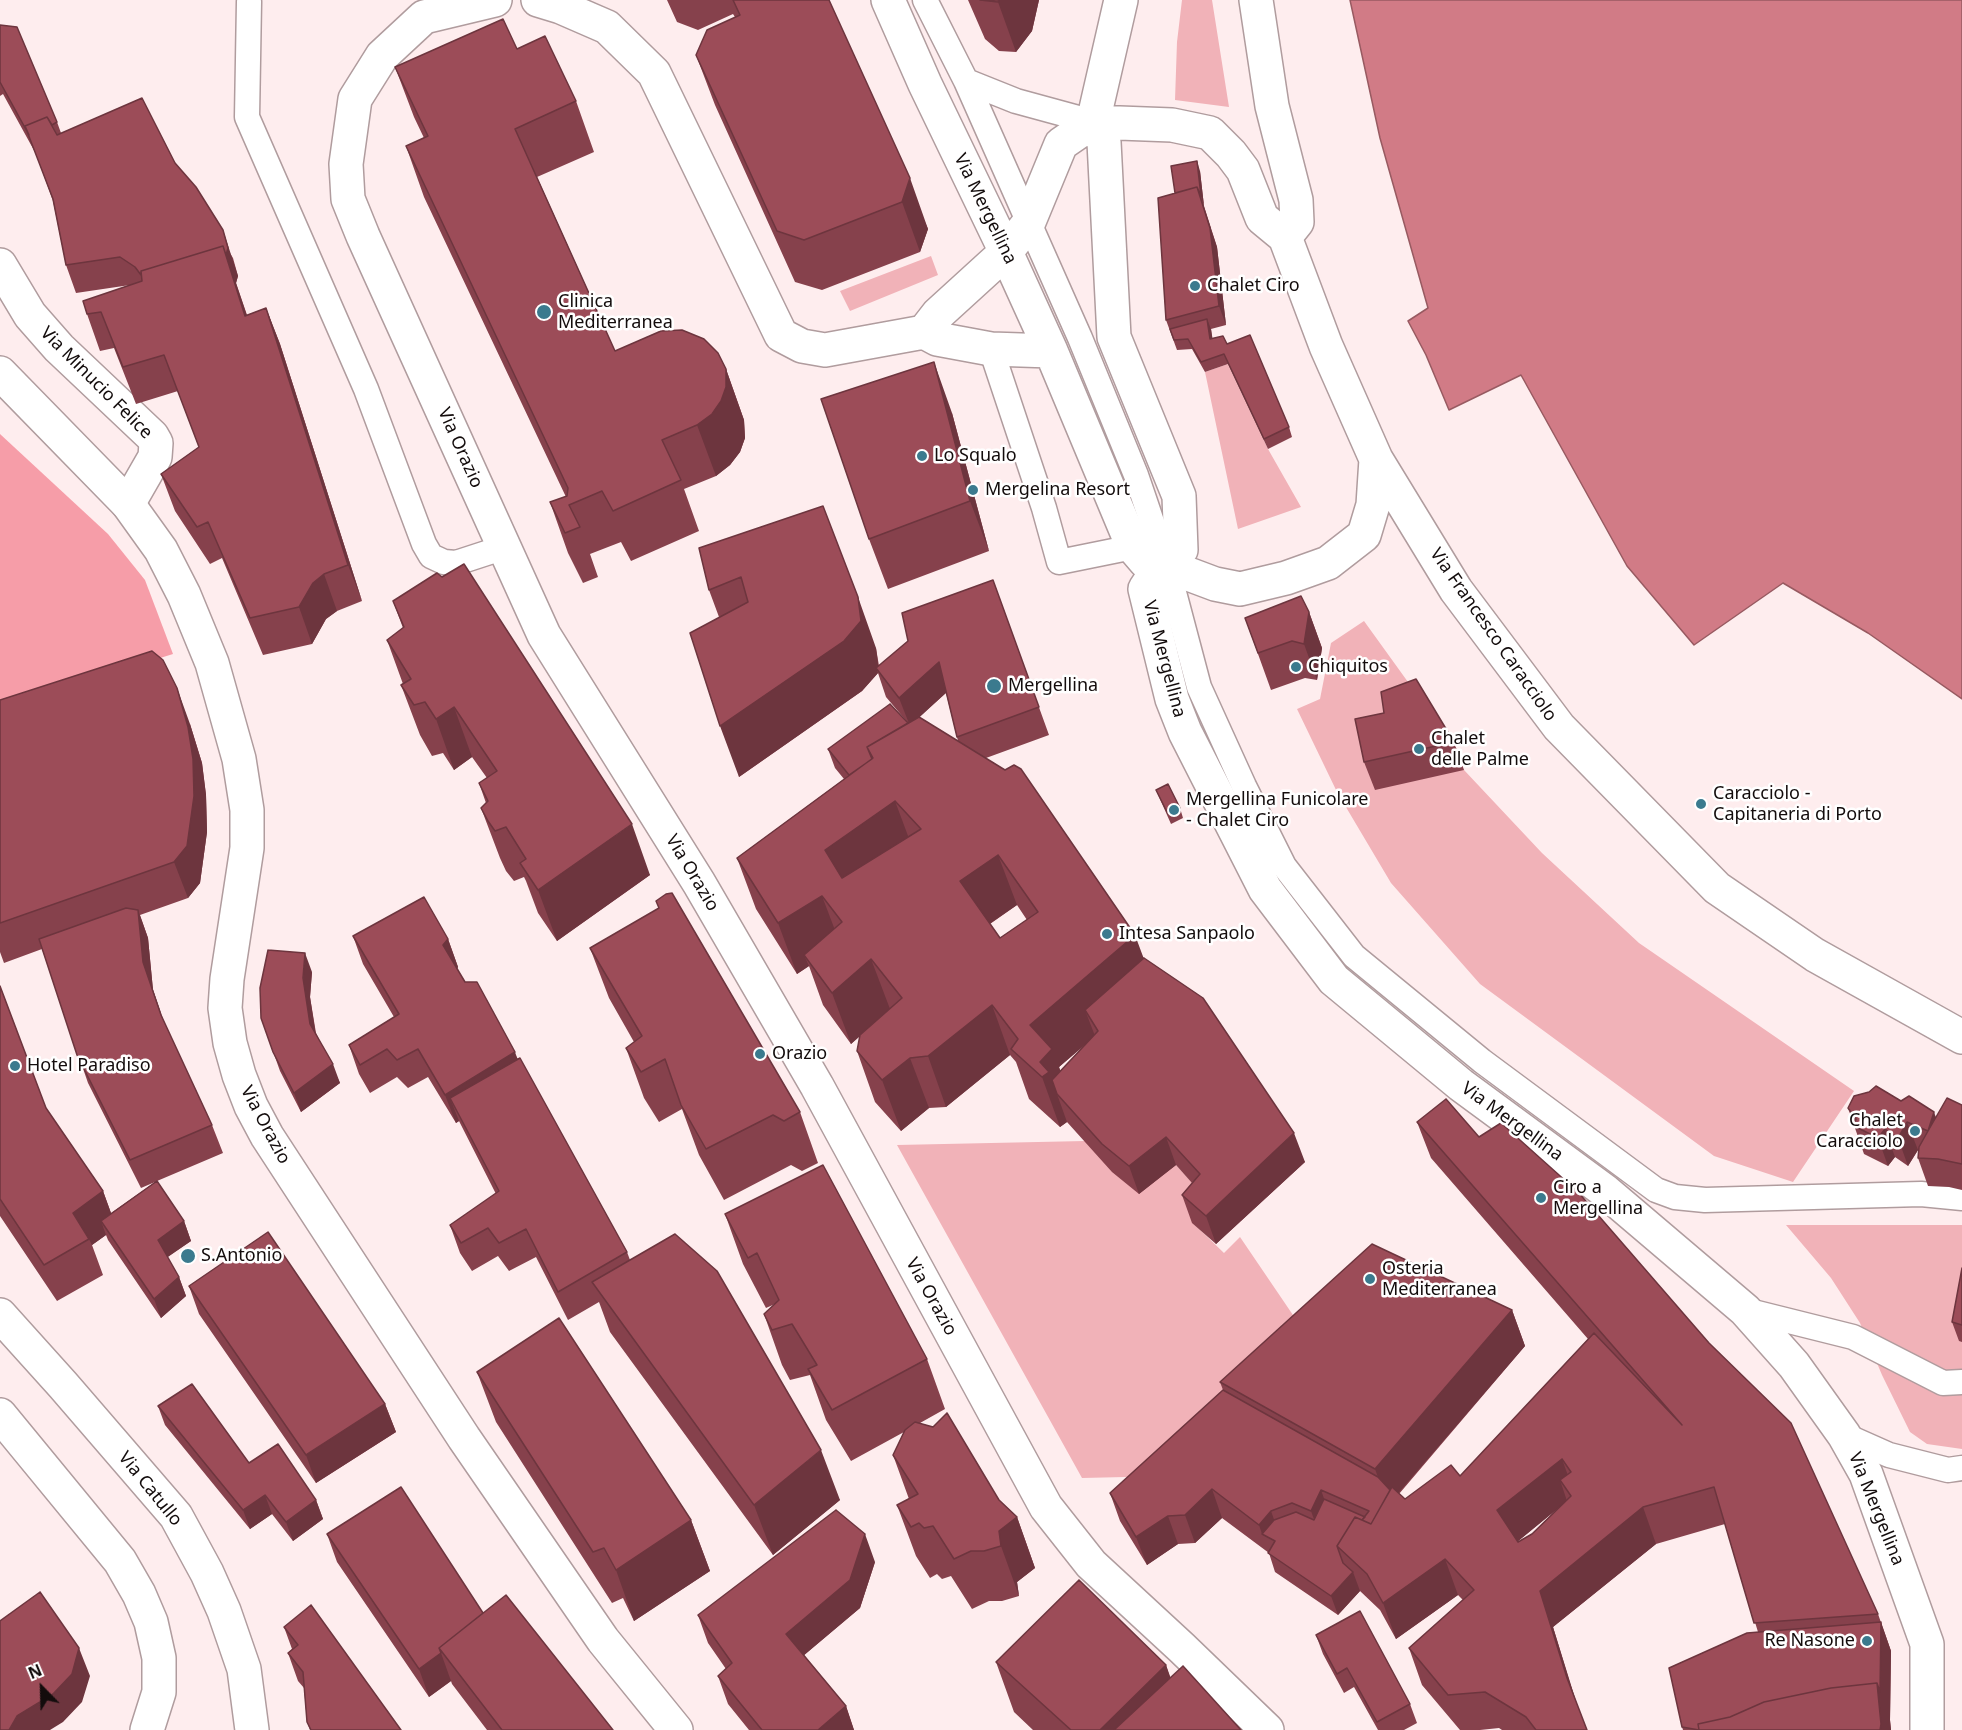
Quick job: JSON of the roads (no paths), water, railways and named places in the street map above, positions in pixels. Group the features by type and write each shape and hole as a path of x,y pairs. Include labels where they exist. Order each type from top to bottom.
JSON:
{"street":[{"name":"Via Orazio","path":"495,0 424,17 382,56 356,99 346,164 348,199 544,635 699,883 811,1076 1046,1508 1091,1564 1267,1730"},
{"path":"538,0 561,7 607,27 654,73 781,335 802,346 825,350 924,332 937,339 991,349 1051,351"},
{"name":"Via Mergellina","path":"888,0 925,84 1051,351 1134,547"},
{"path":"1093,122 1121,0"},
{"path":"924,332 938,314 1006,252 1028,224 1061,144 1093,122 1172,125 1209,133 1231,154 1243,170 1262,218 1285,237 1297,222 1296,200 1272,106 1256,0"},
{"name":"Via Mergellina","path":"1093,122 1104,142 1114,337 1179,496 1181,550 1153,577 1145,589 1176,710 1265,889 1334,980 1461,1085 1605,1191 1745,1310 1794,1365 1845,1435 1866,1474 1928,1644 1927,1730"},
{"name":"Via Francesco Caracciolo","path":"1285,237 1326,346 1376,459 1456,590 1559,728 1717,888 1815,955 1962,1037"},
{"name":"Via Minucio Felice","path":"0,265 30,315 59,348 152,436 156,443 156,457 128,504"},
{"name":"Via Orazio","path":"0,373 128,504 161,550 184,596 212,663 239,759 248,810 247,848 227,979 225,1008 230,1043 251,1107 267,1136 464,1438 603,1640 676,1730"},
{"path":"1134,547 1145,561 1167,566 1215,584 1240,589 1286,578 1328,563 1364,535 1373,505 1376,459"},
{"name":"Via Catullo","path":"0,1315 63,1384 176,1516 207,1573 224,1611 244,1669 252,1730"},
{"path":"0,1415 120,1561 139,1594 151,1622 159,1658 159,1692 147,1730"}],"lane":[{"path":"926,0 966,81 1080,339 1136,475 1167,566 1199,687 1244,786 1284,866 1354,956 1482,1061 1656,1190 1675,1197 1705,1200 1921,1194 1962,1198"},
{"path":"249,2 247,117 366,389 424,544 431,556 444,562 456,563 505,547"},
{"path":"966,81 1016,101 1093,122"},
{"path":"991,349 1044,508 1059,562 1134,547"},
{"path":"1745,1310 1853,1337 1897,1358 1926,1376 1943,1383 1962,1382"},
{"path":"1845,1435 1889,1455 1948,1470 1962,1468"}],"place":[{"name":"Chalet Ciro","path":"1195,286"},
{"name":"Clinica Mediterranea","path":"544,312"},
{"name":"Lo Squalo","path":"922,456"},
{"name":"Mergelina Resort","path":"973,490"},
{"name":"Chiquitos","path":"1296,667"},
{"name":"Mergellina","path":"994,686"},
{"name":"Chalet delle Palme","path":"1419,749"},
{"name":"Caracciolo - Capitaneria di Porto","path":"1701,804"},
{"name":"Mergellina Funicolare - Chalet Ciro","path":"1174,810"},
{"name":"Intesa Sanpaolo","path":"1107,934"},
{"name":"Orazio","path":"760,1054"},
{"name":"Hotel Paradiso","path":"15,1066"},
{"name":"Chalet Caracciolo","path":"1915,1131"},
{"name":"Ciro a Mergellina","path":"1541,1198"},
{"name":"S.Antonio","path":"188,1256"},
{"name":"Osteria Mediterranea","path":"1370,1279"},
{"name":"Re Nasone","path":"1867,1641"}]}
